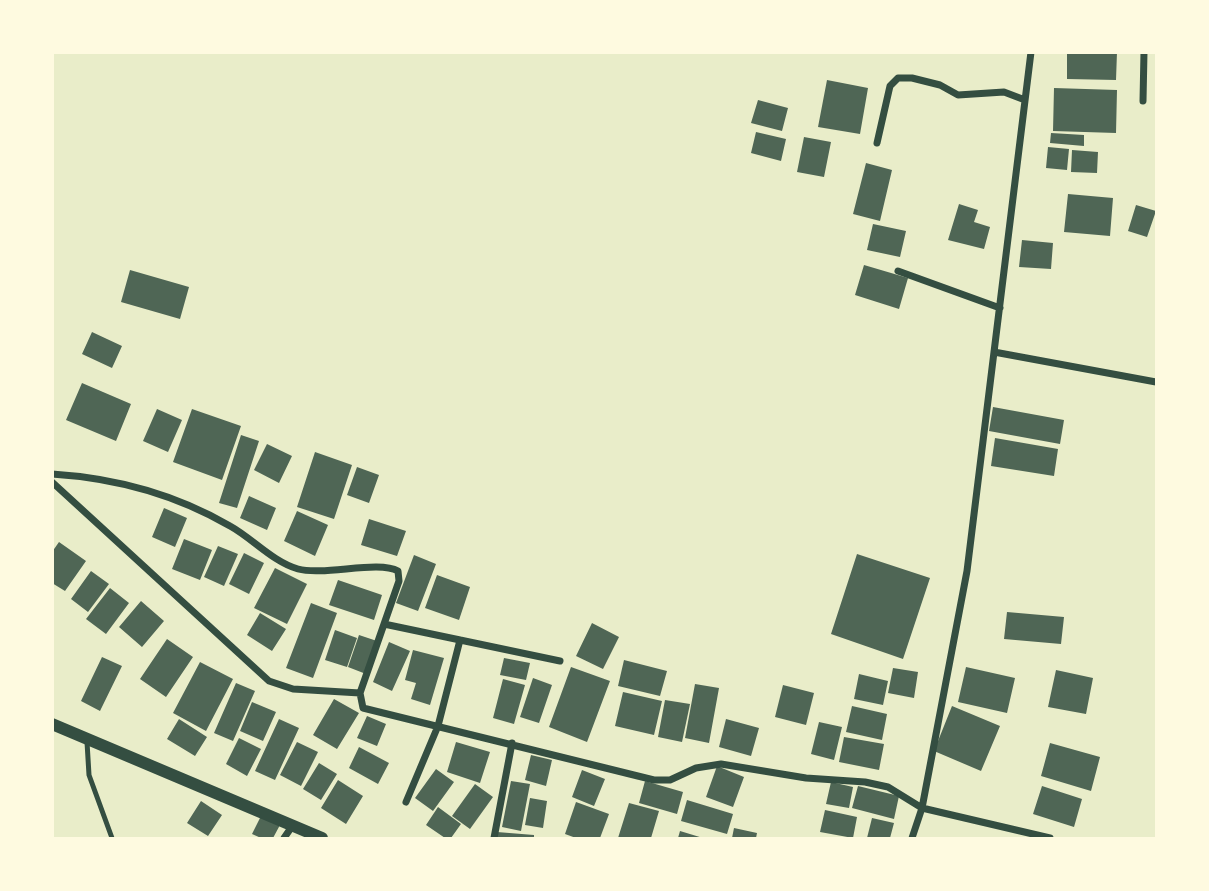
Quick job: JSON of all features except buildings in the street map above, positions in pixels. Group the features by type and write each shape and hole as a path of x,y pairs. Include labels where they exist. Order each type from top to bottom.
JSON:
{"street":[{"path":"912,838 922,808 967,571 1031,52"},
{"path":"1143,101 1144,52"},
{"path":"877,143 890,86 898,78 912,78 940,85 958,95 1004,92 1025,100"},
{"path":"898,271 1000,308"},
{"path":"994,352 1157,382"},
{"path":"52,474 109,480 154,491 231,526 297,568 395,569 400,577 360,693 363,708 654,780 670,780 696,768 721,764 806,778 865,782 888,787 922,808 1051,838"},
{"path":"52,482 269,681 293,689 360,693"},
{"path":"384,624 560,661"},
{"path":"406,802 438,726 460,640"},
{"path":"52,724 322,838"},
{"path":"494,838 512,743"},
{"path":"284,838 293,825"}],"lane":[{"path":"87,738 89,775 112,838"}]}
